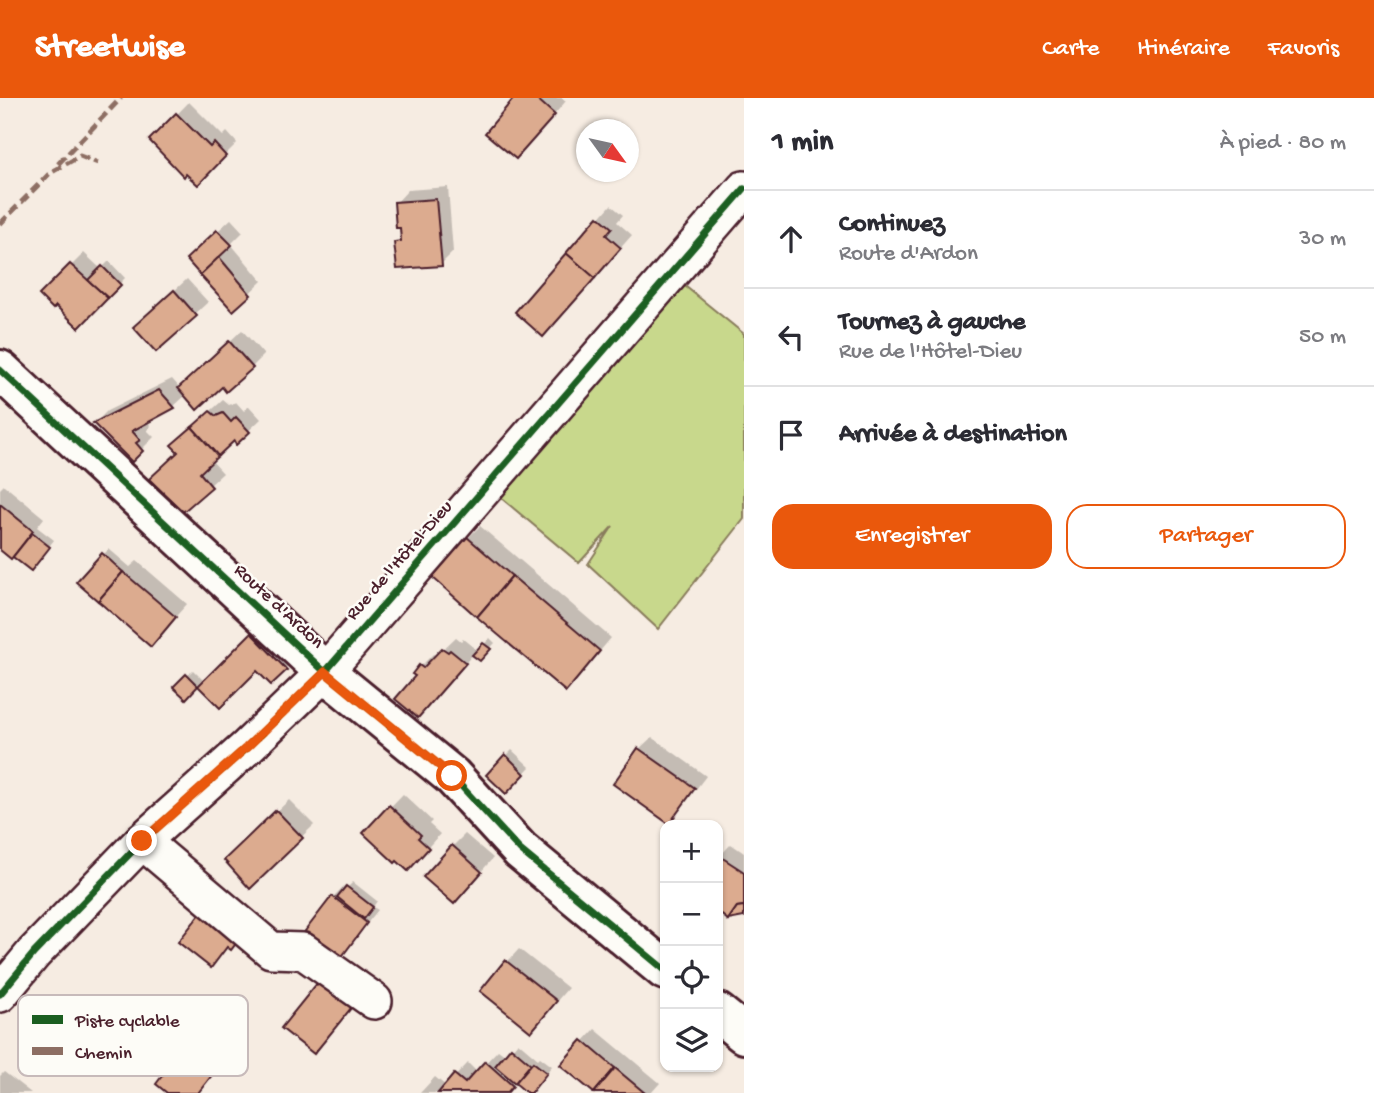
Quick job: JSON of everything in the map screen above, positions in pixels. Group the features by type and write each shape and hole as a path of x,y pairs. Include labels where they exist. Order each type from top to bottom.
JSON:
{"street":[{"name":"Rue de l'Hôtel-Dieu","path":"0,994 34,953 142,841 246,748 325,672 744,188"},
{"name":"Route d'Ardon","path":"0,370 325,672 452,776 520,850 660,966"},
{"path":"142,841 271,950 303,951 374,1001"},
{"path":"723,1017 744,1034"}],"green space":[{"path":"680,282 744,334 744,519 658,629 588,564 613,526 579,563 500,497"}],"building":[{"path":"514,98 536,98 555,115 516,159 485,133"},
{"path":"176,113 210,147 214,143 226,156 198,185 186,174 184,177 149,140"},
{"path":"436,199 442,266 397,269 394,242 401,241 400,228 396,228 394,202"},
{"path":"598,216 612,228 606,235 621,248 595,278 566,253"},
{"path":"217,230 232,245 200,275 186,259"},
{"path":"566,253 595,278 543,337 515,312"},
{"path":"219,257 251,295 233,311 200,275"},
{"path":"70,264 108,298 79,328 56,306 53,309 39,295"},
{"path":"102,266 121,285 108,298 88,280"},
{"path":"174,290 197,316 156,352 133,327"},
{"path":"229,341 253,368 226,392 222,387 197,410 178,388"},
{"path":"159,390 175,408 132,431 140,440 136,443 143,451 132,462 93,423"},
{"path":"210,411 216,416 223,413 231,422 236,417 250,432 236,445 234,441 218,456 192,427"},
{"path":"192,427 218,456 200,473 212,487 183,512 149,479 178,452 171,445"},
{"path":"0,504 33,531 11,559 0,550"},
{"path":"32,533 50,547 31,571 13,557"},
{"path":"467,537 512,576 477,617 432,577"},
{"path":"102,553 123,572 98,601 76,582"},
{"path":"123,572 176,617 151,647 98,601"},
{"path":"512,576 600,651 566,692 477,617"},
{"path":"251,633 287,670 271,685 257,671 220,708 198,686"},
{"path":"483,643 491,649 480,661 472,655"},
{"path":"442,648 448,652 450,650 466,663 418,718 395,699 415,676 412,674 419,665 423,668"},
{"path":"186,674 198,686 186,699 173,687"},
{"path":"638,748 695,788 672,820 663,820 613,784"},
{"path":"505,754 525,774 506,794 486,775"},
{"path":"389,805 421,835 418,838 429,848 408,871 397,861 395,863 363,833"},
{"path":"276,810 303,838 250,889 224,860"},
{"path":"452,845 482,872 454,904 423,877"},
{"path":"723,858 744,872 744,906 737,907 728,920 723,916"},
{"path":"346,886 373,907 364,919 337,897"},
{"path":"332,896 367,923 337,963 302,935"},
{"path":"744,906 744,917 728,920 737,907"},
{"path":"205,908 241,937 231,950 227,947 211,968 178,942"},
{"path":"505,960 557,1001 531,1032 480,991"},
{"path":"323,976 356,1002 314,1054 281,1028"},
{"path":"582,1040 615,1068 594,1093 560,1065"},
{"path":"511,1047 531,1064 515,1083 495,1066"},
{"path":"485,1061 513,1086 507,1093 438,1093 454,1074 465,1083"},
{"path":"533,1062 547,1073 531,1093 527,1093 515,1083"},
{"path":"615,1068 645,1093 594,1093"},
{"path":"162,1076 211,1076 198,1093 167,1093 156,1084"}],"marked path":[{"path":"58,164 121,98"},
{"path":"0,224 50,173 80,156 98,163"}],"cycle path":[{"path":"0,994 34,953 142,841 246,748 325,672 744,189"},
{"path":"0,370 325,672 452,776 520,850 660,966"}],"route":[{"path":"142,841 246,748 325,672 452,776"}]}
